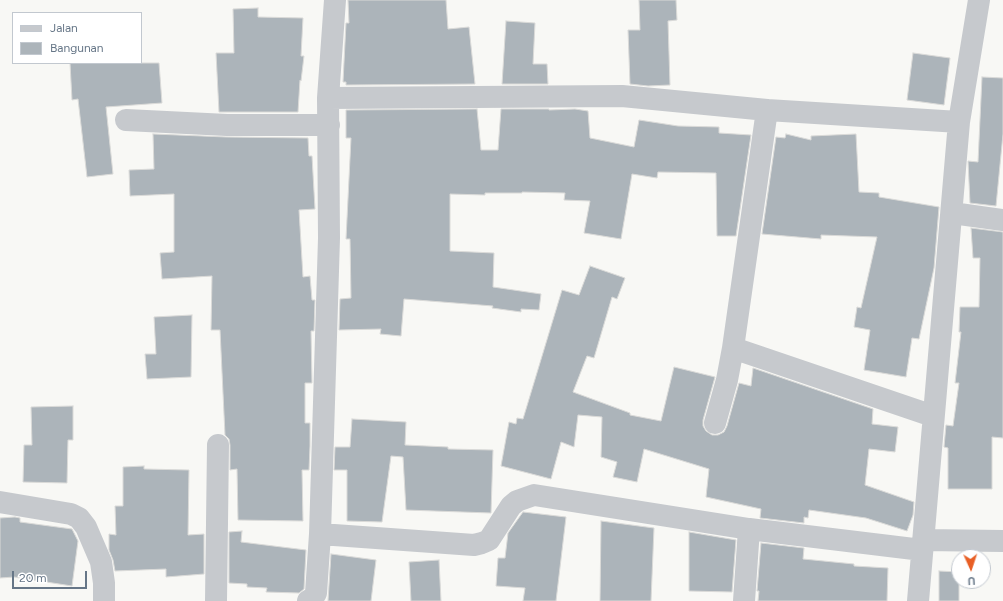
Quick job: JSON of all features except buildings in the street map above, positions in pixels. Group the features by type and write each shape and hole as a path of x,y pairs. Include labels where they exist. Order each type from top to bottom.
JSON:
{"street":[{"path":"311,600 316,593 320,534 329,238 328,98 335,0"},
{"path":"918,601 959,122 979,0"},
{"path":"328,98 622,96 768,110 959,122"},
{"path":"715,423 727,380 733,348 768,110"},
{"path":"126,120 227,125 329,125"},
{"path":"952,213 1003,220"},
{"path":"733,348 933,416"},
{"path":"216,601 218,445"},
{"path":"320,534 474,545 489,540 511,506 516,501 534,495 749,528 922,545 1003,541"},
{"path":"0,502 71,514 79,518 86,526 101,562 104,583 104,601"},
{"path":"744,601 749,528"}]}
